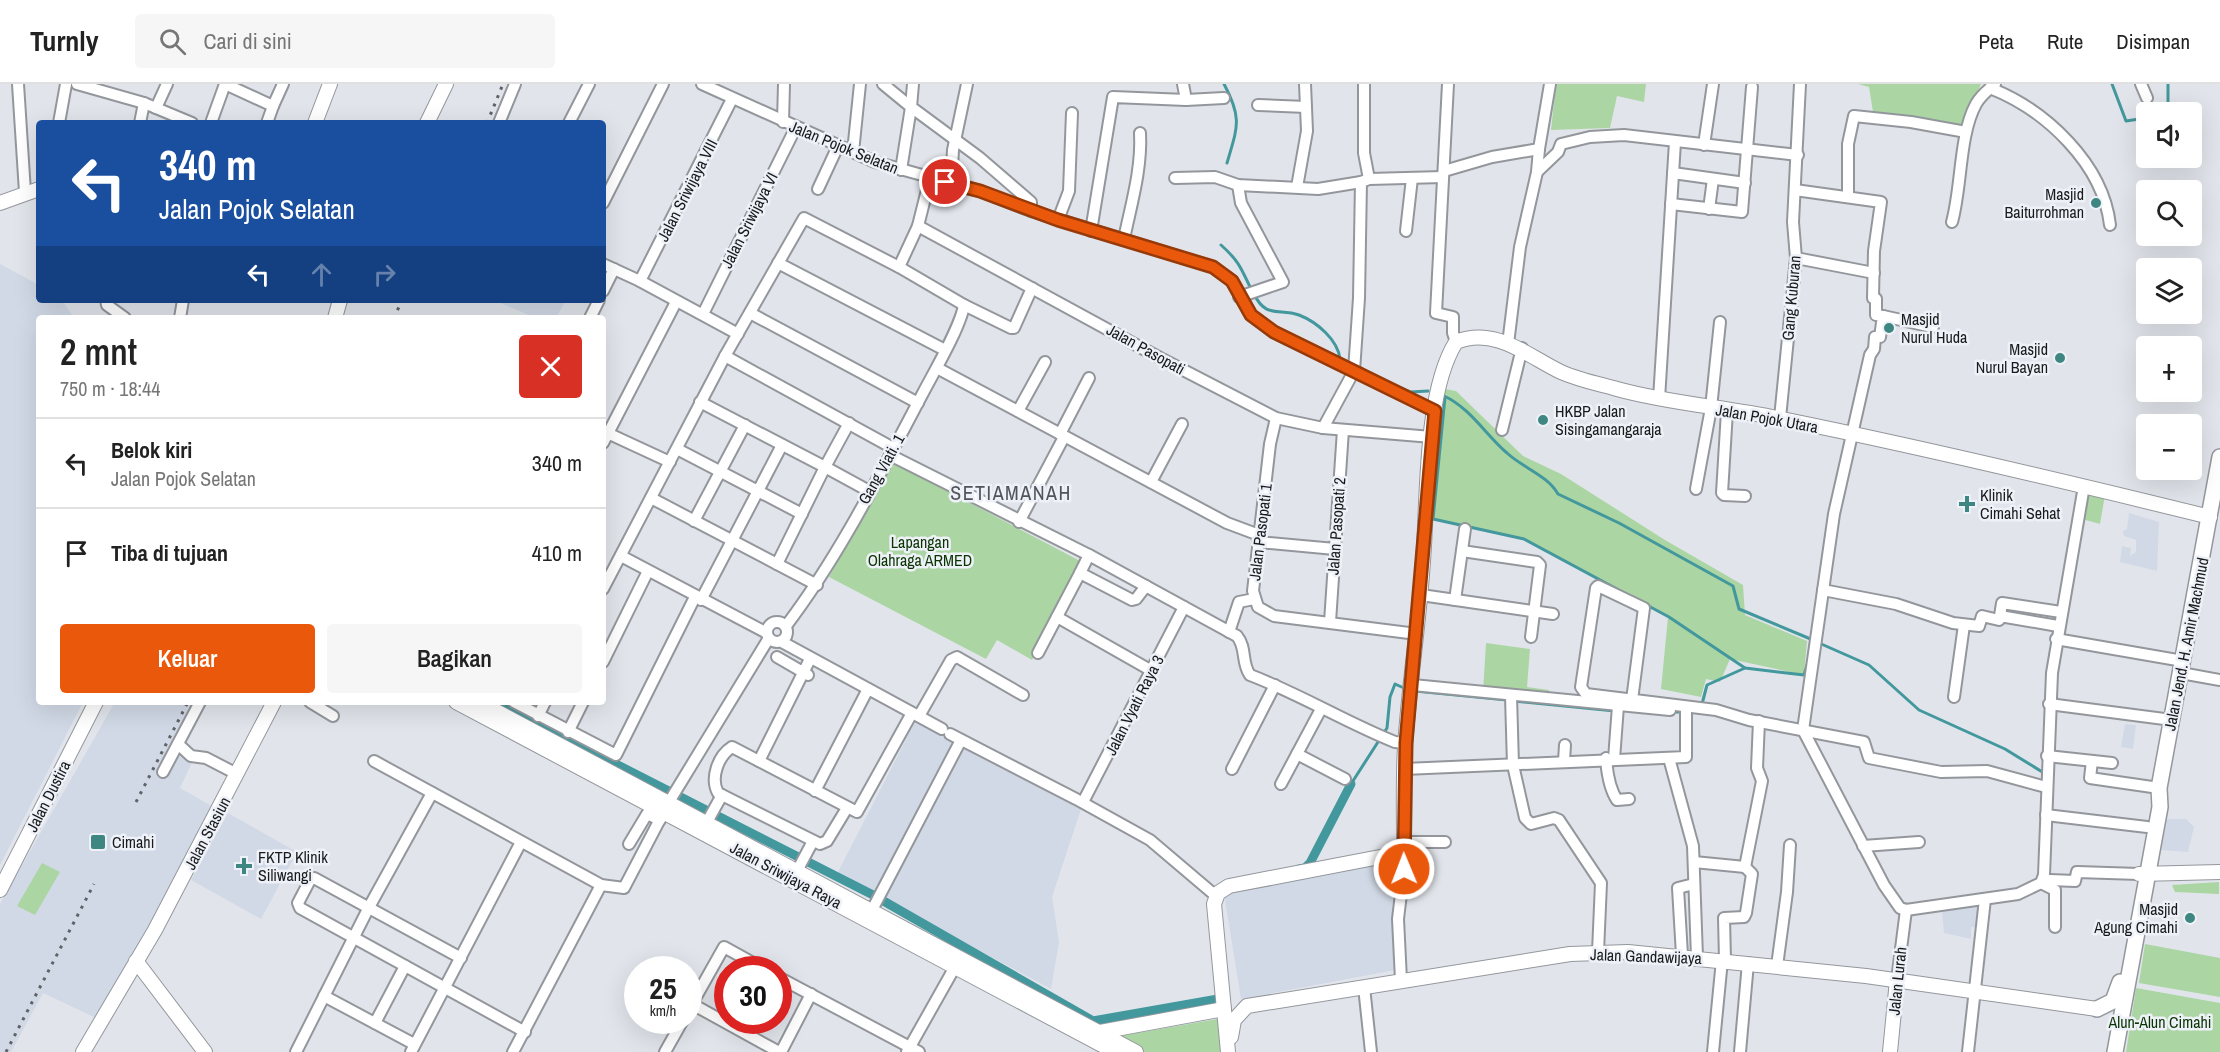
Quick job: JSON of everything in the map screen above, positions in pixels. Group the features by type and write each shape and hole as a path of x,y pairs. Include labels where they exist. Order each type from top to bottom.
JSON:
{"highway":[{"name":"Jalan Jend. H. Amir Machmud","path":"2115,1052 2154,809 2219,478 2220,458"},
{"name":"Jalan Jend. H. Amir Machmud","path":"2097,1009 2113,1001 2119,990 2143,874"},
{"path":"2097,1009 2109,1023 2106,1052"}],"main road":[{"path":"316,120 330,84"},
{"path":"428,120 446,84"},
{"path":"0,203 36,190"},
{"name":"Jalan Pojok Utara","path":"1456,342 1476,338 1515,346 1576,378 1659,399 1780,418 2084,486 2210,517"},
{"path":"1228,1052 1214,904 1216,896 1229,886 1384,856 1397,851 1404,842 1404,769 1400,742 1412,690 1435,411 1450,351 1456,342"},
{"name":"Jalan Dustira","path":"0,890 96,705"},
{"name":"Jalan Stasiun","path":"83,1052 155,930 272,705"},
{"name":"Jalan Sriwijaya Raya","path":"462,705 666,808 706,823 797,872 873,907 1136,1052"},
{"name":"Jalan Sriwijaya Raya","path":"485,705 666,808"},
{"path":"2143,874 2220,872"},
{"name":"Jalan Sriwijaya Raya","path":"873,907 956,965 1115,1052"},
{"name":"Jalan Gandawijaya","path":"1228,1052 1234,1020 1247,1006 1401,980 1598,952 1682,955 1897,980 2097,1009"},
{"path":"136,961 205,1052"},
{"name":"Jalan Lurah","path":"1890,1052 1897,980"},
{"path":"1100,1032 1224,1009"}],"street":[{"path":"18,84 25,192"},
{"path":"60,120 66,84"},
{"path":"77,84 120,89 144,103 185,120"},
{"path":"156,108 167,84"},
{"path":"212,120 225,84 273,106"},
{"path":"268,120 283,84"},
{"path":"500,120 515,84"},
{"path":"571,120 589,84"},
{"path":"606,197 663,84"},
{"name":"Jalan Pojok Selatan","path":"702,84 838,146 902,170 980,191 1031,212 1213,267 1232,281 1251,315 1274,332 1435,411"},
{"path":"783,122 784,84"},
{"path":"853,152 860,84"},
{"path":"883,84 1030,202 1031,212"},
{"path":"902,170 913,84"},
{"path":"951,183 955,140 967,84"},
{"path":"1183,84 1186,100"},
{"path":"1298,187 1307,131 1305,84"},
{"path":"1323,428 1354,371 1365,180 1364,84"},
{"path":"1448,84 1436,313 1453,317 1453,333 1456,342"},
{"path":"1502,430 1515,346 1520,247 1537,172 1550,84"},
{"path":"1704,145 1713,84"},
{"name":"Gang Kuburan","path":"1780,418 1796,258 1793,222 1800,84"},
{"path":"2141,84 2147,98"},
{"path":"1952,222 1961,184 1966,132 1975,105 1993,86 2015,98 2058,131 2105,196 2110,225"},
{"path":"1671,204 1740,214 1743,210 1752,87"},
{"path":"1091,231 1113,97 1186,100 1224,98"},
{"name":"Jalan Sriwijaya VIII","path":"640,281 732,99"},
{"path":"141,120 144,103"},
{"path":"1258,105 1306,107"},
{"path":"1058,220 1069,191 1072,113"},
{"path":"1848,196 1848,144 1854,116 1911,122 1966,132"},
{"name":"Jalan Sriwijaya VI","path":"703,314 796,127"},
{"path":"1124,239 1141,150 1140,133"},
{"path":"1537,172 1558,152 1561,144 1575,140 1624,135 1797,155"},
{"path":"1659,399 1675,142"},
{"path":"818,189 838,146"},
{"path":"1175,178 1215,177 1238,185 1318,189 1365,180 1443,174 1492,157 1539,149"},
{"path":"1673,173 1745,183"},
{"path":"899,267 918,226 930,178"},
{"path":"1406,231 1412,178"},
{"path":"1709,209 1713,179"},
{"path":"1238,185 1241,203 1283,282 1239,297"},
{"path":"1795,190 1881,202 1874,273 1873,298 1876,299 1876,315 1904,318 1932,327"},
{"path":"606,584 725,356 806,217 964,305 1014,328 1032,288"},
{"name":"Jalan Pasopati","path":"918,226 1276,418 1323,428 1432,437"},
{"path":"1796,258 1874,273"},
{"path":"778,263 945,350"},
{"path":"606,265 640,281 738,334"},
{"path":"606,285 614,269"},
{"path":"606,434 676,302"},
{"path":"107,303 121,315"},
{"name":"Gang Viati. 1","path":"786,626 817,585 891,452 937,368 964,305"},
{"path":"750,313 918,403"},
{"path":"1883,316 1880,337 1875,337 1874,349 1870,355 1834,514 1803,730 1884,885 1900,908 1906,910 1985,900 2028,891 2045,881 2075,881 2077,872 2143,874"},
{"path":"1696,489 1711,408 1720,322"},
{"path":"725,356 849,423 891,452 1019,522 1089,555 1228,632 1240,640 1247,672 1321,709 1378,735 1400,742"},
{"path":"1018,411 1045,362"},
{"path":"937,368 1258,539 1335,549"},
{"path":"1019,522 1089,378"},
{"path":"700,402 869,491"},
{"path":"1727,411 1722,493 1745,496"},
{"name":"Jalan Pasopati 1","path":"1276,418 1270,444 1258,539 1254,599 1258,607 1274,616 1417,634"},
{"path":"777,564 849,423"},
{"path":"1151,482 1182,424"},
{"path":"694,521 745,425"},
{"name":"Jalan Pasopati 2","path":"1330,622 1343,430"},
{"path":"606,436 669,462"},
{"path":"519,705 613,754 618,753 698,598 732,540 782,445"},
{"path":"677,449 802,514"},
{"path":"2055,927 2055,890 2045,881 2044,875 2049,704 2058,626 2084,486"},
{"path":"651,498 817,585"},
{"path":"1455,600 1466,529"},
{"path":"1462,551 1537,562 1542,568 1531,637"},
{"path":"621,555 775,642 782,642 813,661 1083,802 1150,840 1216,896"},
{"path":"1038,653 1089,555"},
{"path":"606,656 648,571"},
{"path":"1080,573 1132,600 1136,600 1146,586"},
{"path":"1632,700 1644,608 1598,586 1582,691 1632,700 1710,709 1759,722 1864,742 1869,758 1941,772 1988,771 2046,787"},
{"path":"1823,590 1896,604 1964,625 1979,626 1981,618 1999,620 2002,603 2061,612"},
{"path":"1421,595 1553,614"},
{"path":"1228,632 1239,602 1254,599"},
{"name":"Jalan Vyati Raya 3","path":"1083,802 1184,607"},
{"path":"2000,616 2058,626"},
{"path":"1057,617 1152,671"},
{"path":"374,761 601,885 624,888 666,808 768,636 769,626 776,622 786,626 788,635 782,642"},
{"path":"1954,697 1964,625"},
{"path":"2056,639 2182,667 2220,680"},
{"path":"777,657 809,674 813,661"},
{"path":"847,808 827,841 820,844 722,795 715,787 714,775 732,747 847,808 859,810 915,715 951,660 957,657 1023,695"},
{"path":"759,761 803,672"},
{"path":"1232,769 1275,685"},
{"path":"815,791 868,689"},
{"path":"1412,690 1510,696 1653,710 1710,709"},
{"path":"1510,696 1513,765 1528,821 1531,824 1554,818 1559,820 1601,883 1598,952"},
{"path":"2049,704 2172,720"},
{"path":"163,772 198,705"},
{"path":"315,705 333,716"},
{"path":"538,716 544,705"},
{"path":"568,732 582,705"},
{"path":"1618,706 1607,777 1617,801 1629,799"},
{"path":"1281,784 1321,709"},
{"path":"1404,769 1669,758 1687,755 1686,710"},
{"path":"1745,867 1762,782 1757,768 1759,722"},
{"path":"873,907 951,734"},
{"path":"178,744 191,756 206,758 237,774"},
{"path":"1564,761 1565,745"},
{"path":"1297,754 1345,779"},
{"path":"2047,756 2112,763"},
{"path":"1669,758 1693,846 1697,957"},
{"path":"2092,761 2090,778 2154,809"},
{"path":"296,1052 368,909 432,793"},
{"path":"706,823 722,795"},
{"path":"629,844 647,814 666,808"},
{"path":"2046,815 2154,809"},
{"path":"797,872 813,841"},
{"path":"324,996 375,1023 412,1048 521,842"},
{"path":"1401,980 1398,919 1405,860 1404,842 1444,842"},
{"path":"1863,846 1919,842"},
{"path":"1777,966 1787,892 1790,845"},
{"path":"1694,862 1745,867 1752,874 1746,913 1744,916 1724,918 1723,960 1713,1052"},
{"path":"461,958 314,878 310,880 298,903 300,908 525,1032"},
{"path":"1682,955 1678,888 1694,884"},
{"path":"513,1052 601,885"},
{"path":"1968,1052 1985,900"},
{"name":"Jalan Lurah","path":"1897,980 1906,910"},
{"path":"718,956 723,947 740,956"},
{"path":"702,985 714,963"},
{"path":"1740,1052 1748,963"},
{"path":"792,984 912,1050 956,965"},
{"path":"375,1023 405,966"},
{"path":"1364,987 1371,1052"},
{"path":"702,1013 780,1052 811,994"},
{"path":"665,1052 675,1034"}],"shaded area":[{"path":"0,264 36,283 36,303 64,303 72,315 36,315 36,705 81,705 0,865"},
{"path":"500,303 564,303 558,315 529,315"},
{"path":"2129,513 2159,522 2157,571 2120,562 2122,546 2131,548 2130,556 2136,552 2136,540 2124,536 2123,531 2127,529"},
{"path":"113,705 205,705 180,753 193,760 180,788 215,808 96,1018 43,993 11,1052 0,1052 0,904"},
{"path":"915,722 1081,809 1052,897 1059,942 1051,989 837,874"},
{"path":"2125,724 2136,725 2133,749 2121,747"},
{"name":"FKTP Klinik Siliwangi","path":"228,813 297,852 261,919 191,880"},
{"path":"2167,819 2186,819 2194,827 2188,852 2161,850"},
{"path":"1392,859 1397,872 1401,969 1241,999 1224,894 1358,869"},
{"path":"1976,906 1981,910 1980,928 1971,927 1971,939 1944,933 1942,912"}],"green space":[{"path":"1556,84 1646,84 1644,102 1617,96 1610,128 1551,130"},
{"path":"1858,84 1981,84 1963,127 1873,112 1869,87"},
{"path":"1445,389 1456,391 1523,456 1561,474 1665,540 1743,585 1745,615 1807,641 1804,675 1730,659 1720,682 1706,679 1701,697 1661,689 1668,617 1524,539 1434,519"},
{"name":"Lapangan Olahraga ARMED","path":"892,462 1082,562 1032,660 997,640 986,659 829,577"},
{"path":"2087,490 2105,495 2100,524 2082,519"},
{"path":"1486,643 1530,649 1527,687 1549,690 1548,698 1483,692"},
{"path":"42,863 60,872 35,915 17,906"},
{"path":"2219,882 2219,894 2175,892 2172,885"},
{"path":"2145,944 2220,958 2220,997 2139,983"},
{"name":"Alun-Alun Cimahi","path":"2136,988 2220,1003 2220,1052 2126,1052"},
{"path":"1223,1018 1224,1052 1141,1052 1114,1037"}],"waterway":[{"path":"1224,84 1236,115 1235,132 1227,163"},
{"path":"2112,84 2126,121 2136,120"},
{"path":"2168,84 2168,102"},
{"path":"1221,245 1239,265 1251,289"},
{"path":"1254,294 1268,310 1292,313 1313,322 1326,332 1335,345 1340,359 1349,362"},
{"path":"1361,368 1371,374"},
{"path":"1382,380 1410,392 1428,391"},
{"path":"1444,396 1462,407 1507,453 1548,482 1558,494 1619,523 1733,586 1739,609 1813,640"},
{"path":"1445,397 1433,519 1524,539 1669,617 1745,668 1804,675 1808,662"},
{"path":"1819,643 1869,665 1919,710 2005,749 2044,773"},
{"path":"1702,704 1707,685 1745,668"},
{"path":"1351,784 1387,728 1390,697 1395,684 1406,689"},
{"path":"1415,691 1507,700"},
{"path":"1514,701 1615,711"},
{"path":"500,705 873,895 1093,1021 1218,999"},
{"path":"1672,712 1696,712"},
{"path":"1299,869 1305,868 1310,863 1351,784"}],"railway":[{"path":"488,120 503,84"},
{"path":"395,315 401,303"},
{"path":"136,802 186,705"},
{"path":"6,1052 94,884"}],"place":[{"name":"Masjid Baiturrohman","path":"2096,203"},
{"name":"Masjid Nurul Huda","path":"1889,328"},
{"name":"Masjid Nurul Bayan","path":"2060,358"},
{"name":"HKBP Jalan Sisingamangaraja","path":"1543,420"},
{"name":"Klinik Cimahi Sehat","path":"1967,504"},
{"name":"Cimahi","path":"98,842"},
{"name":"FKTP Klinik Siliwangi","path":"244,866"},
{"name":"Masjid Agung Cimahi","path":"2190,918"}],"district":[{"name":"SETIAMANAH","path":"1011,492"}],"route":[{"path":"945,182 980,191 1031,212 1213,267 1232,281 1251,315 1274,332 1435,411 1421,595 1404,769 1404,869"}]}
